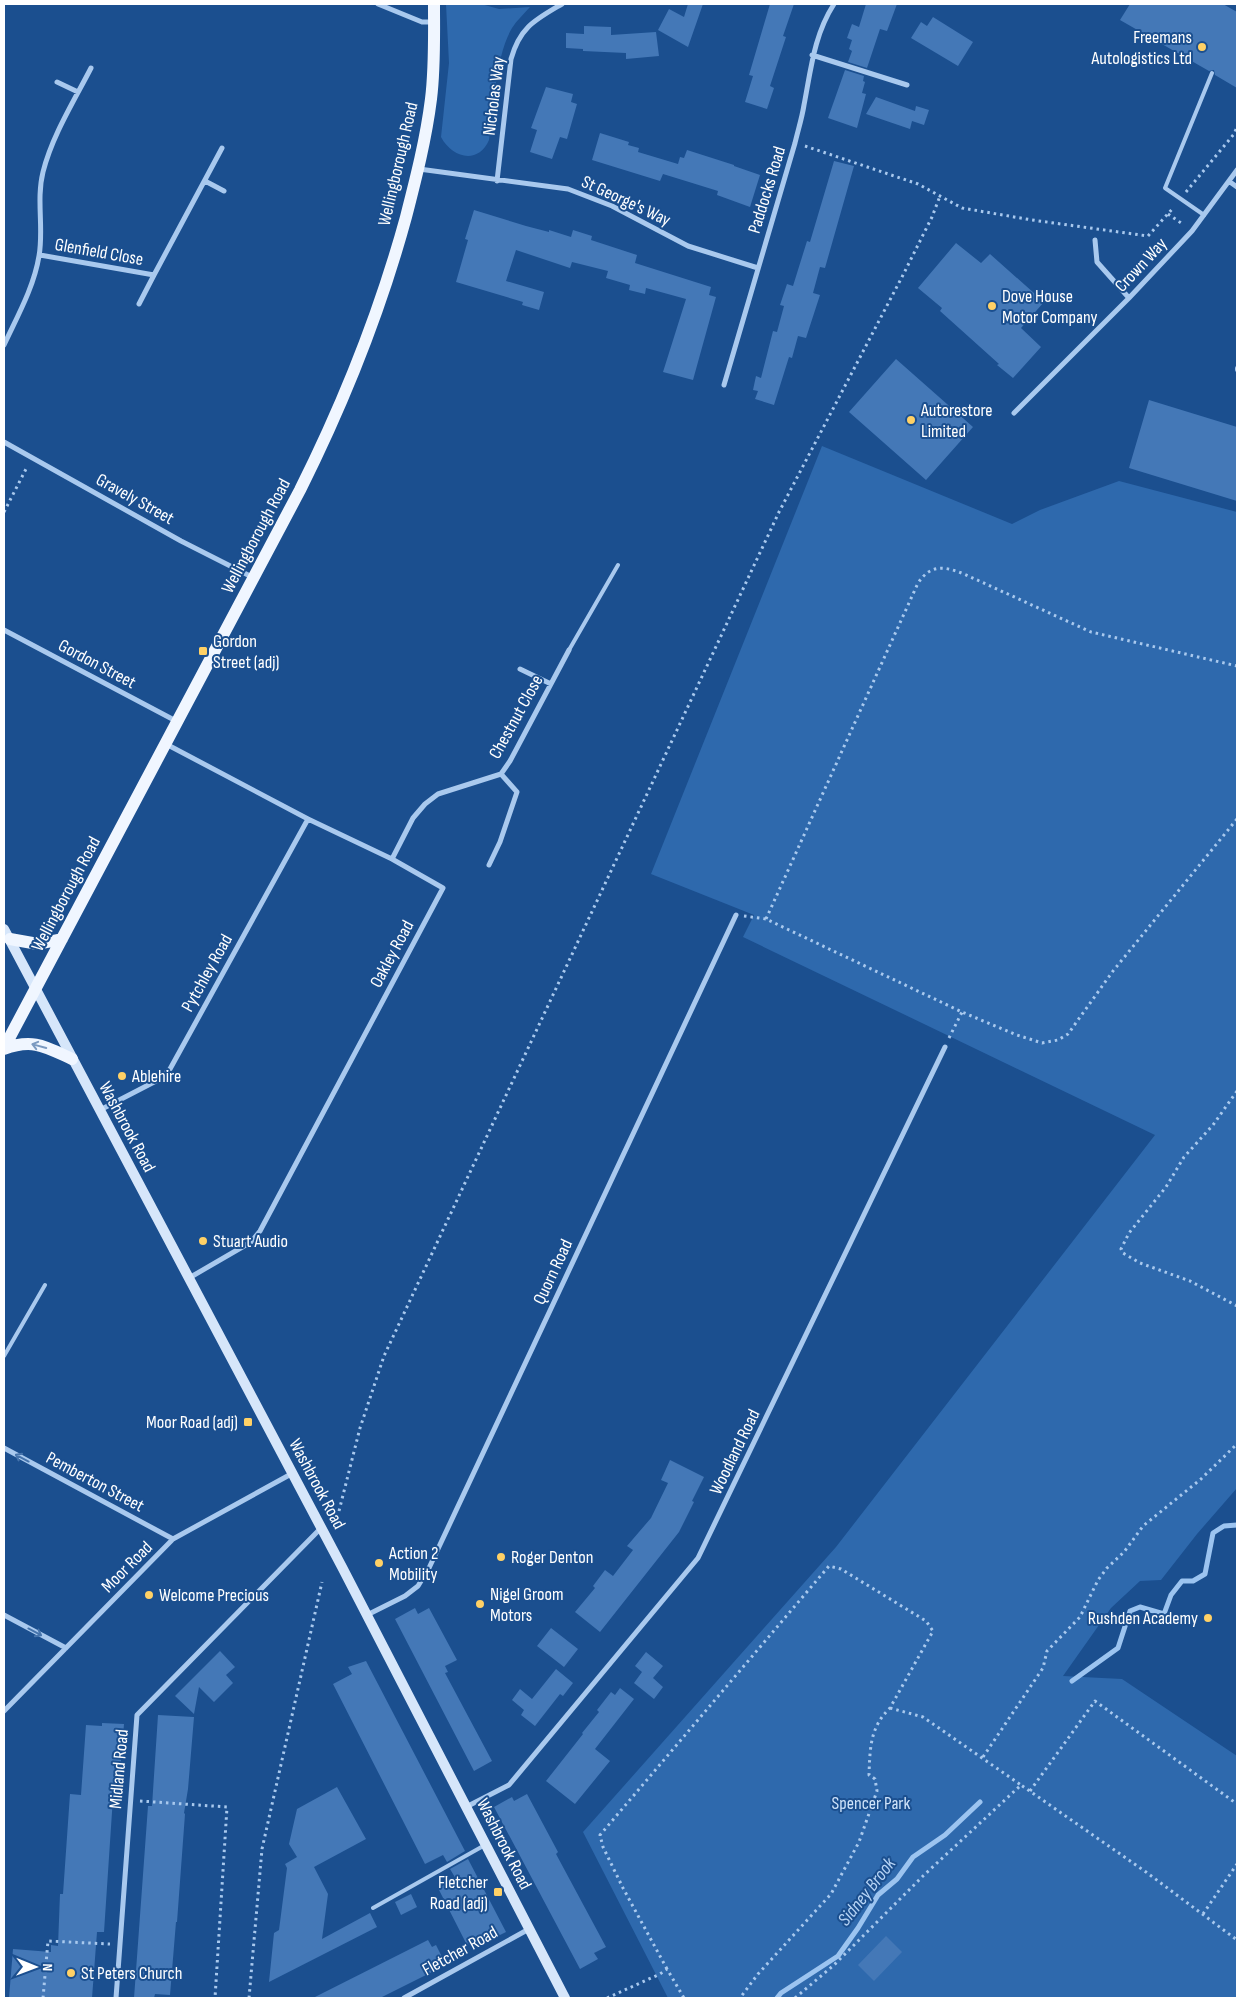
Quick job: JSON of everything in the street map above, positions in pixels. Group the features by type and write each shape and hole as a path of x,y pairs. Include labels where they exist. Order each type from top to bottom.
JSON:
{"main road":[{"name":"Wellingborough Road","path":"4,1048 254,578 318,454 353,376 385,288 419,169 431,98 434,4"},
{"path":"7,934 38,944 62,939"},
{"name":"Washbrook Road","path":"7,934 322,1528 565,1998"},
{"path":"4,1048 18,1044 34,1044 72,1059"}],"street":[{"path":"378,4 422,22 434,22"},
{"name":"Nicholas Way","path":"497,180 511,60 515,43 524,29 533,21 562,4"},
{"name":"Paddocks Road","path":"724,385 795,143 804,107 812,54 819,31 834,4"},
{"path":"812,54 907,85"},
{"name":"Glenfield Close","path":"4,345 32,282 40,255 40,190 43,172 52,146 91,68"},
{"path":"56,82 78,92"},
{"name":"Glenfield Close","path":"139,304 222,148"},
{"name":"St George's Way","path":"419,169 568,189 612,206 688,246 758,268"},
{"name":"Crown Way","path":"1014,412 1129,298 1192,231 1237,170"},
{"path":"205,181 224,191"},
{"path":"1230,182 1237,187"},
{"path":"1095,240 1097,262 1129,298"},
{"name":"Glenfield Close","path":"40,255 154,275"},
{"name":"Gravely Street","path":"4,442 181,541 254,578"},
{"name":"Gordon Street","path":"4,630 177,722"},
{"name":"Chestnut Close","path":"392,859 412,818 425,804 438,794 501,774 510,761 568,650"},
{"path":"520,669 551,684"},
{"name":"Oakley Road","path":"166,744 308,819 392,859 443,888 260,1231 251,1242 189,1278"},
{"path":"489,865 500,842 518,792 501,774"},
{"name":"Pytchley Road","path":"100,1110 158,1080 170,1068 308,819"},
{"name":"Quorn Road","path":"367,1615 404,1596 418,1586 429,1568 736,915"},
{"name":"Woodland Road","path":"466,1807 509,1785 698,1558 945,1047"},
{"name":"Pemberton Street","path":"4,1448 173,1540"},
{"name":"Moor Road","path":"4,1711 173,1540 293,1473"},
{"name":"Midland Road","path":"116,1998 137,1715 322,1528"},
{"path":"4,1615 66,1648"},
{"name":"Fletcher Road","path":"404,1998 529,1928"}],"lane":[{"path":"1204,215 1165,188 1212,73"},
{"path":"568,650 618,565"},
{"path":"4,1356 44,1285"},
{"path":"373,1908 485,1845"}],"path":[{"path":"1188,191 1234,134 1237,127"},
{"path":"795,143 918,184 962,208 1148,236 1173,208"},
{"path":"338,1511 360,1428 384,1356 779,512 903,275 932,217 940,196"},
{"path":"1168,214 1192,231"},
{"path":"4,512 32,457"},
{"path":"766,919 918,583 924,574 934,569 950,568 1091,632 1237,666"},
{"path":"736,915 766,919 962,1012 1017,1035 1042,1043 1058,1040 1068,1034 1113,971 1237,819"},
{"path":"945,1047 962,1012"},
{"path":"1237,1091 1213,1125 1184,1157 1166,1187 1130,1233 1121,1249 1123,1253 1140,1263 1190,1280 1237,1306"},
{"path":"983,1757 1043,1668 1047,1651 1080,1617 1098,1580 1107,1568 1124,1552 1143,1526 1200,1479 1237,1444"},
{"path":"684,1998 619,1880 603,1847 600,1835 829,1566 841,1569 926,1622 933,1631 890,1708 881,1717 870,1744 869,1775 875,1779 877,1791 859,1842 831,1894 758,1974 740,1998"},
{"path":"249,1998 262,1849 322,1582"},
{"path":"1030,1791 1095,1701 1237,1804"},
{"path":"890,1708 923,1717 983,1757 1237,1940"},
{"path":"795,1998 834,1965 923,1876 1021,1785"},
{"path":"130,1801 227,1808 215,1998"},
{"path":"1202,1914 1237,1864"},
{"path":"43,1998 48,1941 120,1944"},
{"path":"608,1998 667,1969"}],"green space":[{"path":"446,4 481,4 499,9 530,7 512,28 506,40 496,82 489,140 484,148 472,156 458,154 441,137 449,63"},
{"name":"Spencer Park","path":"822,446 1012,524 1040,510 1119,481 1237,512 1237,1488 1197,1534 1161,1580 1140,1581 1111,1608 1063,1676 1122,1679 1237,1756 1237,1998 668,1998 583,1832 836,1547 1155,1135 743,937 754,915 651,874"}],"building":[{"path":"688,4 703,4 688,47 658,30 669,9 684,17"},
{"path":"770,4 794,4 783,36 786,37 770,86 774,88 767,109 745,102 753,76 749,75"},
{"path":"866,4 897,4 887,31 880,29 867,68 848,62 852,51 849,49 852,40 847,38 852,24 859,27"},
{"name":"Freemans Autologistics Ltd","path":"1130,4 1223,4 1237,12 1237,88 1215,75 1214,70 1209,71 1120,20"},
{"path":"933,17 973,42 958,66 911,38 921,22 927,26"},
{"path":"584,26 611,27 611,35 656,32 659,56 626,59 626,53 583,51 583,49 566,48 566,33 584,34"},
{"path":"845,70 864,76 863,81 865,82 862,93 866,94 857,128 828,118"},
{"path":"546,87 573,94 571,102 577,104 567,139 560,137 552,159 530,152 537,130 531,128"},
{"path":"876,97 915,111 916,106 929,110 924,125 912,121 910,129 866,114"},
{"path":"600,133 629,142 628,145 639,148 638,152 678,164 680,157 684,158 687,150 760,175 750,207 717,195 718,191 663,174 660,181 592,160"},
{"path":"834,161 854,166 825,268 820,267 813,293 820,295 806,338 798,336 792,358 789,357 774,405 755,399 758,391 753,390 756,376 761,378 773,331 777,332 784,306 780,305 787,284 793,286 807,241 810,242"},
{"path":"474,210 571,237 573,230 592,236 591,240 637,255 635,263 711,287 709,295 716,297 693,380 663,372 686,299 646,288 645,294 629,290 630,285 606,278 608,271 572,262 570,268 516,250 506,281 544,292 539,310 522,305 523,302 456,282 468,240 465,239"},
{"name":"Dove House Motor Company","path":"956,243 981,263 990,254 1044,302 1021,328 1041,347 1013,378 940,311 942,308 918,288"},
{"name":"Autorestore Limited","path":"896,359 973,427 926,480 849,412"},
{"path":"1149,400 1237,427 1237,501 1129,468"},
{"path":"670,1460 704,1477 692,1501 694,1502 679,1532 600,1632 575,1612 595,1588 593,1586 605,1570 613,1576 633,1550 627,1546 651,1518 668,1483 661,1480"},
{"path":"415,1608 418,1614 429,1608 457,1660 445,1666 448,1672 445,1673 492,1761 474,1771 395,1619"},
{"path":"551,1628 578,1649 564,1667 537,1646"},
{"path":"220,1651 235,1667 226,1675 233,1683 214,1702 199,1687 194,1714 175,1696"},
{"path":"646,1652 663,1666 653,1678 663,1687 654,1699 634,1683 642,1672 635,1666"},
{"path":"366,1661 465,1851 447,1862 443,1855 425,1864 333,1684 352,1674 348,1667"},
{"path":"556,1669 573,1683 563,1696 560,1694 535,1726 521,1715 524,1710 512,1700 520,1689 532,1699"},
{"path":"620,1688 634,1699 595,1749 610,1761 575,1804 546,1781 583,1734 599,1712 597,1710 611,1692 615,1695"},
{"path":"158,1715 194,1717 184,1813 177,1922 170,1995 155,1994 154,1998 134,1998 148,1806 152,1806"},
{"path":"102,1723 124,1724 118,1797 113,1797 104,1932 97,1932 92,1998 9,1998 13,1949 51,1952 51,1945 58,1946 60,1894 63,1894 70,1794 81,1795 86,1725 102,1726"},
{"path":"337,1787 366,1839 314,1867 328,1894 322,1939 370,1913 377,1927 269,1982 274,1933 279,1930 287,1868 285,1864 297,1857 289,1844 297,1809"},
{"path":"527,1794 558,1852 556,1854 606,1947 594,1953 598,1959 580,1969 494,1807 512,1797 514,1801"},
{"path":"468,1859 506,1932 488,1941 485,1936 467,1945 438,1888 456,1879 450,1869"},
{"path":"411,1894 417,1907 401,1915 395,1902"},
{"path":"886,1936 902,1952 874,1981 858,1965"},
{"path":"428,1940 432,1947 436,1945 446,1965 380,1998 313,1998"}],"waterway":[{"name":"Sidney Brook","path":"1072,1681 1118,1648 1130,1611 1140,1607 1164,1614 1171,1595 1182,1581 1193,1581 1205,1574 1213,1533 1224,1526 1237,1525"},
{"name":"Sidney Brook","path":"777,1998 781,1993 838,1956 878,1895 897,1879 913,1857 945,1835 980,1802"}],"place":[{"name":"Freemans Autologistics Ltd","path":"1202,47"},
{"name":"Dove House Motor Company","path":"992,306"},
{"name":"Autorestore Limited","path":"911,420"},
{"name":"Gordon Street (adj)","path":"203,651"},
{"name":"Ablehire","path":"122,1076"},
{"name":"Stuart Audio","path":"203,1241"},
{"name":"Moor Road (adj)","path":"248,1422"},
{"name":"Roger Denton","path":"501,1557"},
{"name":"Action 2 Mobility","path":"379,1563"},
{"name":"Welcome Precious","path":"149,1595"},
{"name":"Nigel Groom Motors","path":"480,1604"},
{"name":"Rushden Academy","path":"1208,1618"},
{"name":"Fletcher Road (adj)","path":"498,1892"},
{"name":"St Peters Church","path":"71,1973"}]}
